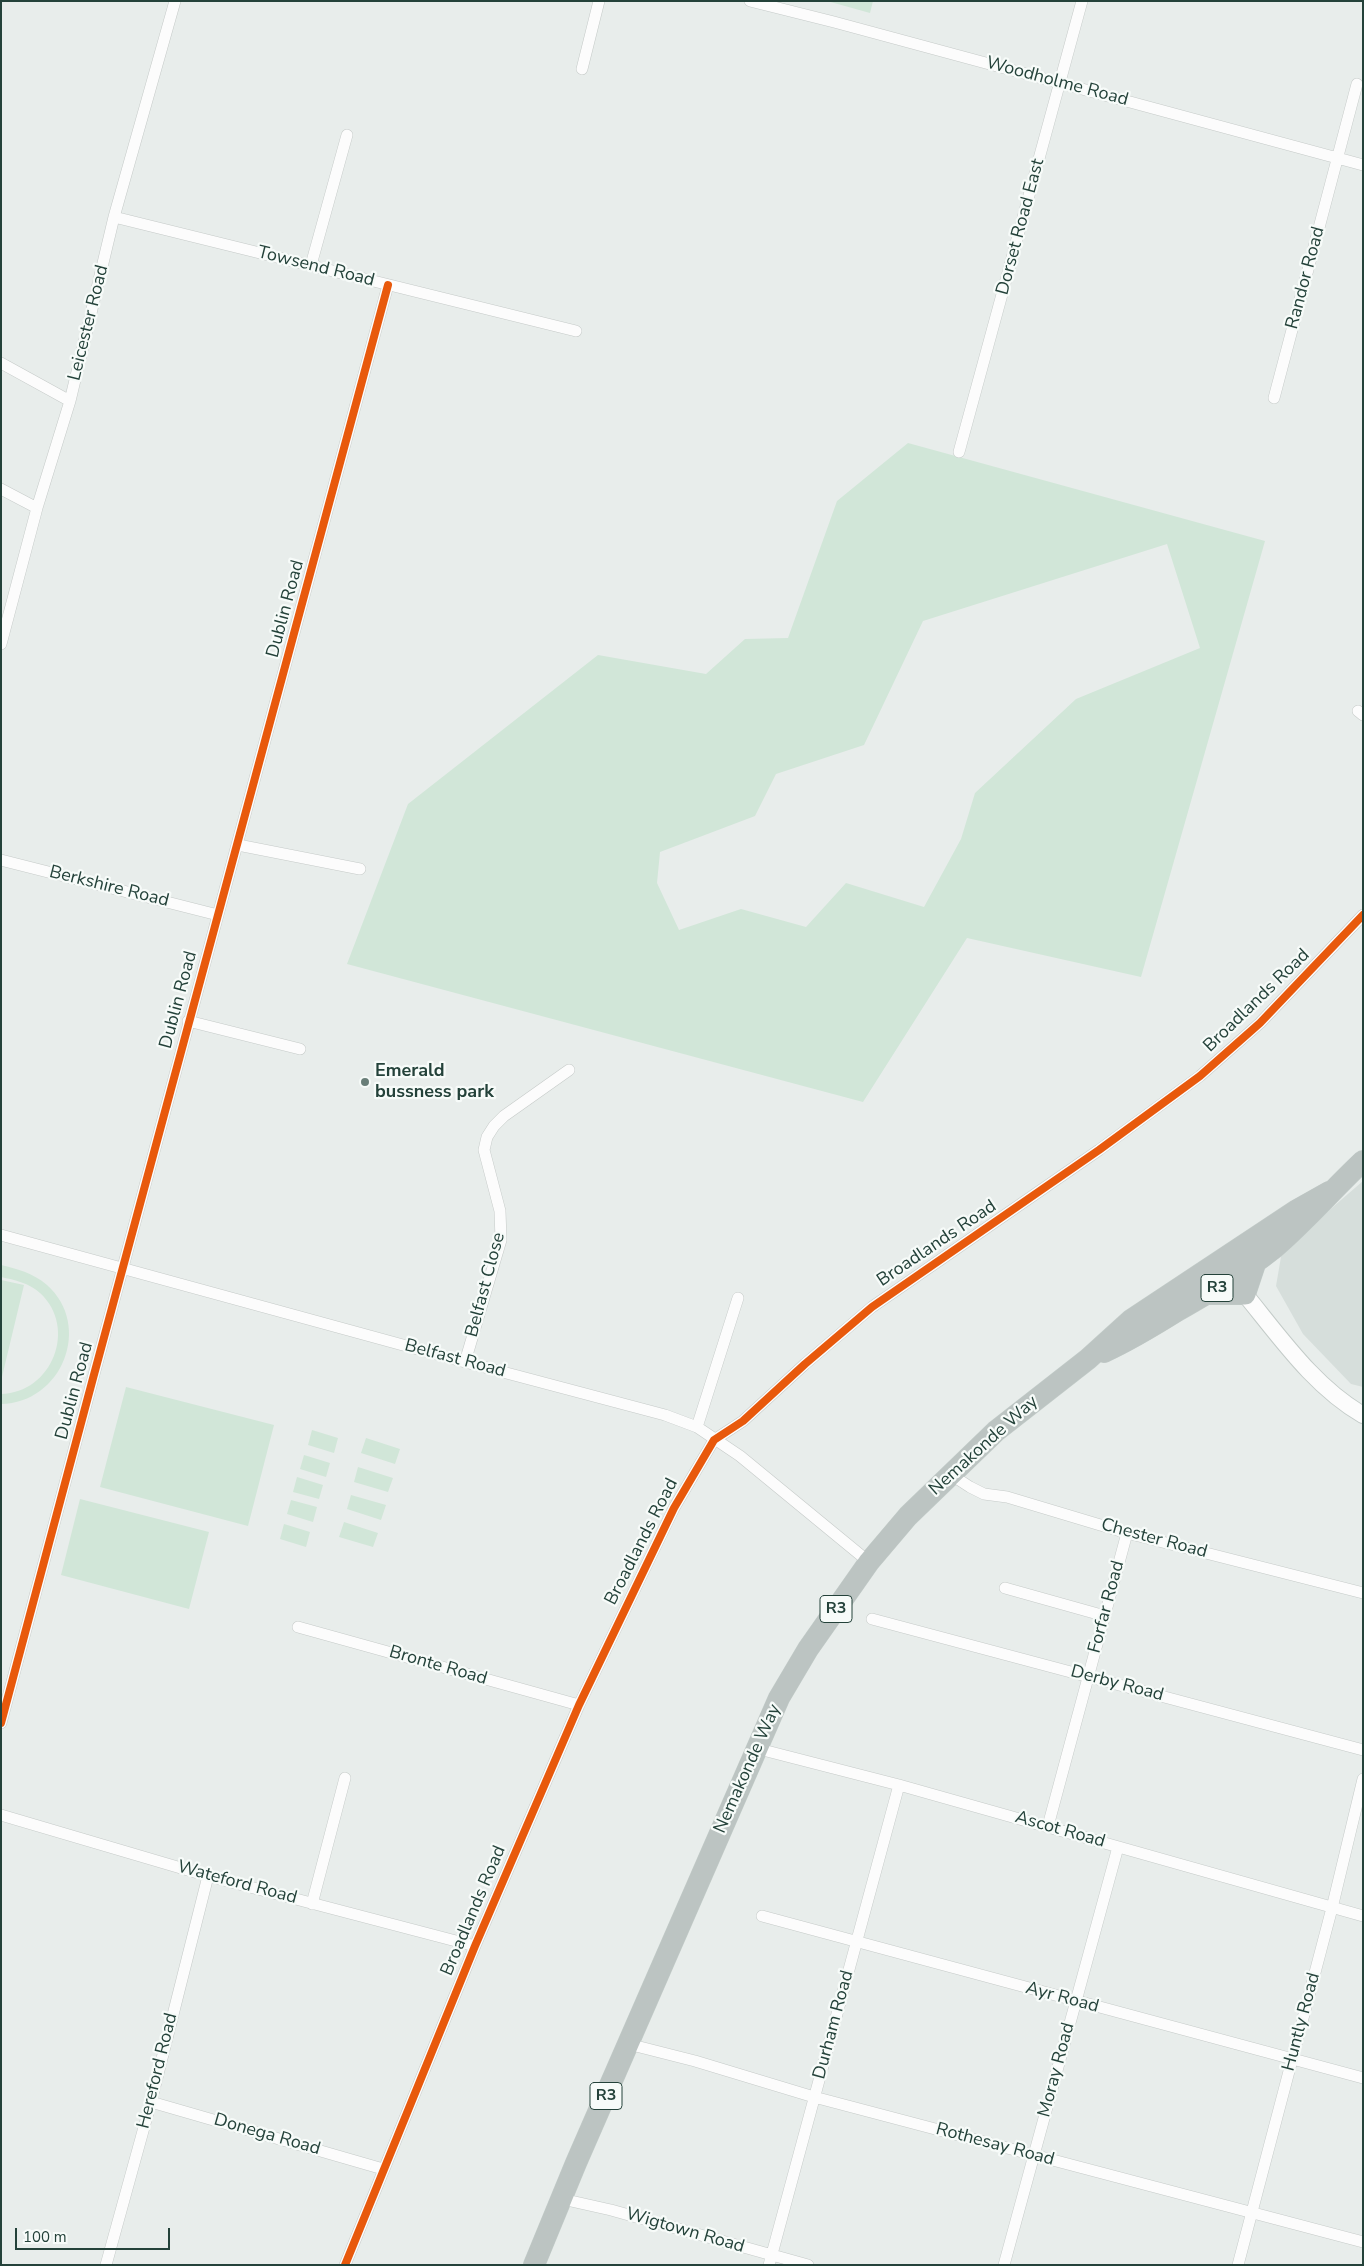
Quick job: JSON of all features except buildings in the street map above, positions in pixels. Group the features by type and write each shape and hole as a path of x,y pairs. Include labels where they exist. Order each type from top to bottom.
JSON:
{"highway":[{"name":"Nemakonde Way","path":"1088,1359 1132,1339 1207,1294 1226,1269 1256,1261 1305,1220 1329,1192 1363,1161"},
{"name":"Nemakonde Way","path":"534,2265 755,1748 796,1667 869,1562 908,1516 996,1431 1088,1359 1131,1320 1226,1269 1297,1210 1329,1192"},
{"path":"1207,1294 1245,1294 1256,1261"}],"main road":[{"path":"1226,1269 1299,1360 1332,1393 1363,1415"}],"street":[{"name":"Leicester Road","path":"1,644 37,508 70,401 114,217 175,1"},
{"path":"582,69 599,1"},
{"name":"Woodholme Road","path":"750,1 1363,165"},
{"name":"Dorset Road East","path":"959,452 1082,1"},
{"name":"Randor Road","path":"1274,398 1357,84"},
{"path":"311,265 347,135"},
{"name":"Towsend Road","path":"114,217 576,331"},
{"name":"Dublin Road","path":"1,1723 124,1269 188,1021 238,845 388,284"},
{"path":"1,363 70,401"},
{"path":"1,489 37,508"},
{"path":"238,845 360,869"},
{"name":"Berkshire Road","path":"1,860 218,915"},
{"name":"Broadlands Road","path":"345,2265 475,1946 579,1705 674,1508 714,1440 743,1422 805,1364 872,1307 1099,1150 1200,1076 1260,1023 1363,915"},
{"path":"188,1021 300,1049"},
{"name":"Belfast Close","path":"465,1362 502,1240 500,1211 484,1150 487,1138 494,1126 504,1116 569,1070"},
{"name":"Belfast Road","path":"1,1235 666,1415 697,1427 740,1456 869,1562"},
{"path":"697,1427 738,1298"},
{"name":"Chester Road","path":"950,1474 970,1488 984,1494 1007,1497 1127,1533 1363,1593"},
{"name":"Forfar Road","path":"1048,1826 1127,1533"},
{"path":"1005,1588 1105,1616"},
{"name":"Derby Road","path":"872,1619 1363,1750"},
{"name":"Bronte Road","path":"298,1627 579,1705"},
{"name":"Ascot Road","path":"755,1748 1048,1826 1363,1916"},
{"path":"312,1904 345,1778"},
{"name":"Huntly Road","path":"1238,2265 1332,1908 1363,1779"},
{"name":"Durham Road","path":"770,2260 899,1785"},
{"name":"Wateford Road","path":"1,1815 208,1876 475,1946"},
{"name":"Moray Road","path":"1004,2265 1118,1847"},
{"name":"Hereford Road","path":"106,2265 151,2102 208,1876"},
{"name":"Ayr Road","path":"762,1916 1363,2078"},
{"name":"Rothesay Road","path":"628,2044 695,2061 814,2097 1363,2242"},
{"name":"Donega Road","path":"151,2102 383,2169"},
{"name":"Wigtown Road","path":"562,2199 611,2210 770,2260 808,2265"}],"shaded area":[{"path":"1363,1181 1363,1387 1351,1384 1303,1334 1276,1286 1282,1251"}],"green space":[{"path":"827,1 873,1 870,13"},
{"path":"908,443 1265,541 1141,977 967,938 863,1102 347,964 408,804 598,655 706,674 745,639 788,638 837,501","holes":["1167,544 1200,648 1076,699 975,793 961,839 924,907 846,883 806,927 741,909 679,930 657,883 660,852 755,816 776,774 864,745 923,621"]},
{"path":"1,1265 31,1274 47,1285 61,1302 68,1321 69,1340 64,1360 54,1377 40,1391 22,1400 1,1404 1,1394 19,1391 34,1383 46,1371 54,1356 58,1340 57,1323 51,1307 40,1293 27,1284 1,1277"},
{"path":"1,1280 24,1285 1,1381"},
{"path":"126,1387 274,1425 248,1526 100,1487"},
{"path":"312,1430 338,1438 334,1453 308,1445"},
{"path":"366,1438 400,1449 395,1464 361,1453"},
{"path":"304,1455 330,1463 326,1477 300,1469"},
{"path":"358,1467 393,1478 388,1492 354,1482"},
{"path":"297,1477 323,1485 319,1499 293,1492"},
{"path":"351,1495 386,1505 381,1520 347,1509"},
{"path":"80,1499 209,1532 189,1609 61,1575"},
{"path":"291,1500 317,1507 313,1522 287,1514"},
{"path":"344,1522 378,1533 373,1547 339,1537"},
{"path":"284,1524 310,1532 306,1547 280,1539"}],"cycle path":[{"path":"1,1723 388,285"},
{"path":"345,2265 475,1946 579,1705 674,1508 714,1440 743,1421 805,1364 872,1307 1099,1150 1200,1076 1260,1023 1363,915"}],"place":[{"name":"Emerald bussness park","path":"365,1082"}]}
